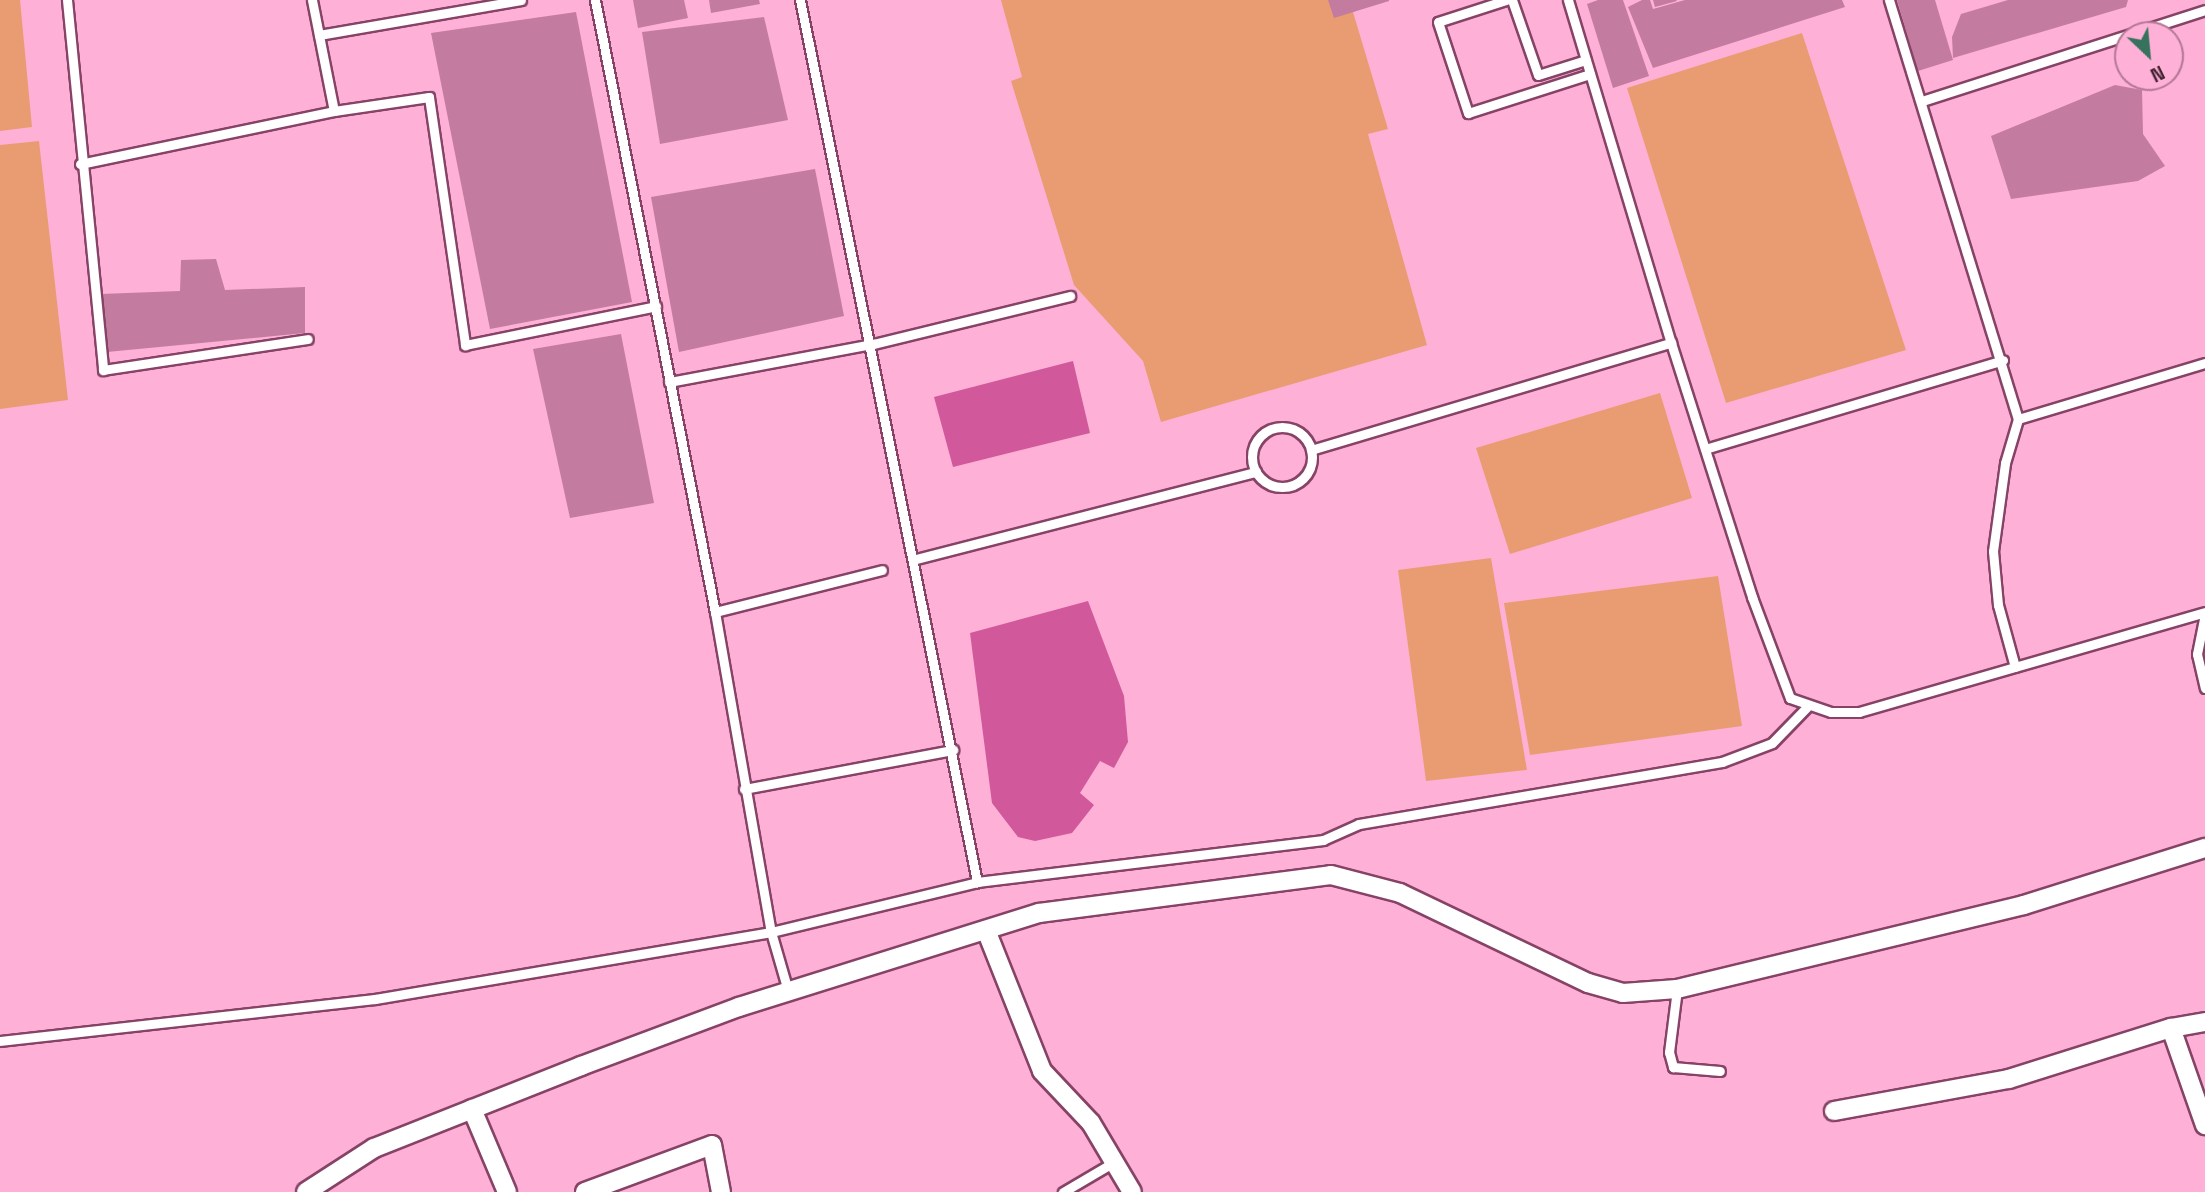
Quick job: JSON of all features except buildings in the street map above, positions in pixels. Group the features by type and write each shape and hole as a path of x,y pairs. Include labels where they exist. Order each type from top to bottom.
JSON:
{"street":[{"path":"306,1192 374,1148 472,1109 788,991 1039,913 1331,875 1400,893 1588,983 1623,993 1677,989 2024,905 2205,848"},
{"path":"985,930 1042,1072 1091,1123 1132,1192"},
{"path":"1834,1111 2009,1080 2171,1028 2205,1022"},
{"path":"2171,1028 2205,1125"},
{"path":"472,1109 507,1192"},
{"path":"585,1192 712,1145 721,1192"}],"lane":[{"path":"67,0 80,164 103,370 308,339"},
{"path":"312,0 334,111"},
{"path":"319,35 521,0"},
{"path":"595,0 715,612 771,932 788,991"},
{"path":"800,0 873,344 977,881"},
{"path":"1506,0 1438,22 1468,113 1590,74"},
{"path":"1512,0 1538,75 1586,60"},
{"path":"1568,0 1671,343 1780,679 1790,698 1807,707 1859,712 2205,613 2197,654 2205,688"},
{"path":"1889,0 2003,360 2018,419 2005,463 1993,551 1998,606 2015,667"},
{"path":"1922,102 2205,10"},
{"path":"80,164 334,111 429,97 465,345 656,306"},
{"path":"669,382 873,344 1070,296"},
{"path":"1311,450 1671,343"},
{"path":"1705,449 2003,360"},
{"path":"2018,419 2205,363"},
{"path":"1271,430 1301,433 1311,450 1310,469 1289,486 1270,485 1256,472 1253,452 1271,430"},
{"path":"916,559 1256,472"},
{"path":"715,612 882,570"},
{"path":"0,1041 375,999 771,932 977,881 1323,840 1359,824 1721,762 1772,743 1807,707"},
{"path":"744,789 953,750"},
{"path":"1677,989 1669,1052 1672,1067 1720,1071"},
{"path":"1063,1192 1114,1162"}],"shaded area":[{"path":"0,0 20,0 32,127 0,131"},
{"path":"1001,0 1328,0 1353,12 1388,129 1368,134 1427,345 1161,422 1143,361 1074,285 1011,81 1022,77"},
{"path":"1802,33 1906,350 1726,403 1627,88"},
{"path":"39,141 68,400 0,409 0,145"},
{"path":"1073,361 1090,433 953,467 934,397"},
{"path":"1660,393 1692,498 1510,554 1476,448"},
{"path":"1491,558 1527,770 1426,781 1398,570"},
{"path":"1718,576 1742,726 1530,755 1504,603"},
{"path":"1088,601 1124,696 1128,742 1114,768 1100,761 1080,793 1094,805 1072,833 1035,841 1018,837 992,803 970,633"}]}
